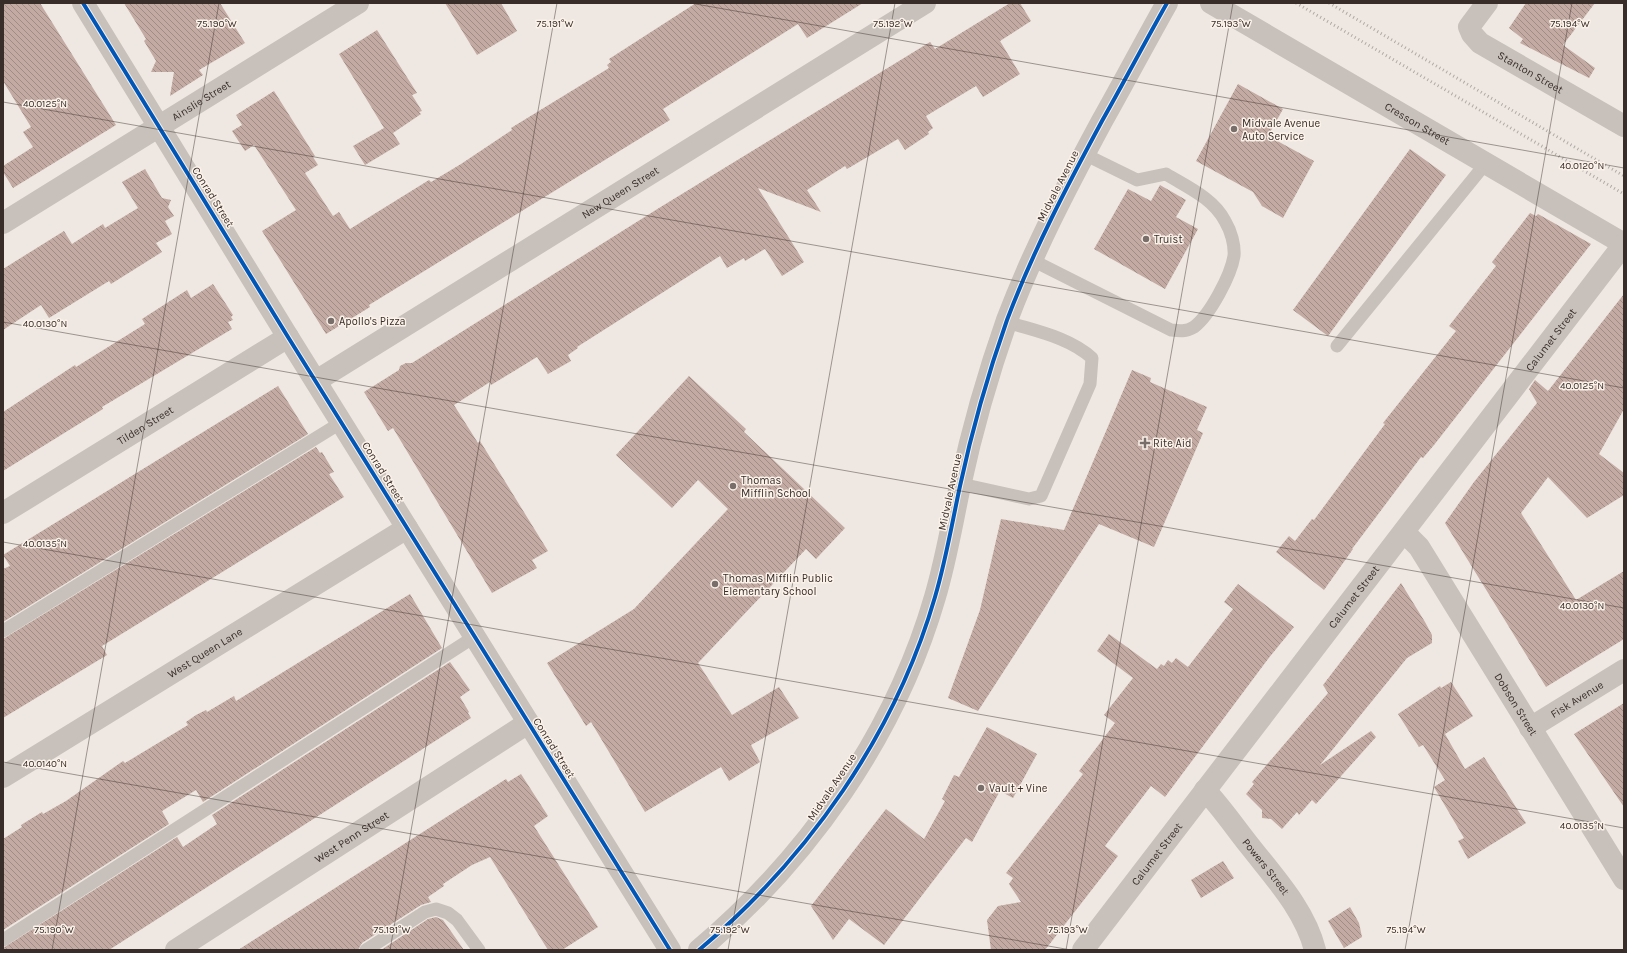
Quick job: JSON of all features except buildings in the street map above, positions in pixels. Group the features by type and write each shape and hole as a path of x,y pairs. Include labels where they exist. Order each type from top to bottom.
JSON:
{"street":[{"name":"Conrad Street","path":"83,3 288,337 670,950"},
{"name":"Ainslie Street","path":"3,223 358,3"},
{"name":"New Queen Street","path":"316,381 925,3"},
{"name":"Midvale Avenue","path":"699,950 760,892 789,861 839,796 870,747 890,710 922,637 946,555 976,422 1007,322 1032,260 1057,205 1167,3"},
{"name":"Stanton Street","path":"1487,3 1469,27 1472,34 1480,43 1624,126"},
{"name":"Cresson Street","path":"1218,7 1624,244"},
{"name":"Calumet Street","path":"1083,950 1624,244"},
{"name":"Tilden Street","path":"3,513 288,337"},
{"name":"West Queen Lane","path":"3,777 407,528"},
{"name":"Dobson Street","path":"1404,532 1419,547 1624,879"},
{"name":"Fisk Avenue","path":"1530,728 1624,670"},
{"name":"West Penn Street","path":"176,950 528,723"},
{"name":"Powers Street","path":"1205,790 1220,806 1282,886 1305,922 1315,950"}],"lane":[{"path":"1032,260 1171,330 1182,332 1193,328 1206,316 1229,272 1234,256 1233,244 1225,220 1214,204 1166,174 1136,180 1084,154"},
{"path":"1337,346 1486,163"},
{"path":"961,484 1030,499 1041,496 1090,384 1092,358 1081,348 1046,334 1007,322"},
{"path":"3,631 342,422"},
{"path":"3,940 474,637"},
{"path":"366,950 425,912 436,909 448,913 457,920 479,950"}],"railway":[{"path":"1296,3 1624,194"},
{"path":"1329,3 1624,176"}],"cycle path":[{"path":"83,3 288,337 670,950"},
{"path":"699,950 739,914 776,875 811,834 843,791 871,745 897,697 918,648 935,597 946,555 975,423 993,361 1017,294 1063,194 1167,3"}],"place":[{"name":"Midvale Avenue Auto Service","path":"1234,129"},
{"name":"Truist","path":"1146,239"},
{"name":"Apollo's Pizza","path":"331,321"},
{"name":"Rite Aid","path":"1145,443"},
{"name":"Thomas Mifflin School","path":"733,486"},
{"name":"Thomas Mifflin Public Elementary School","path":"715,584"},
{"name":"Vault + Vine","path":"981,788"}]}
